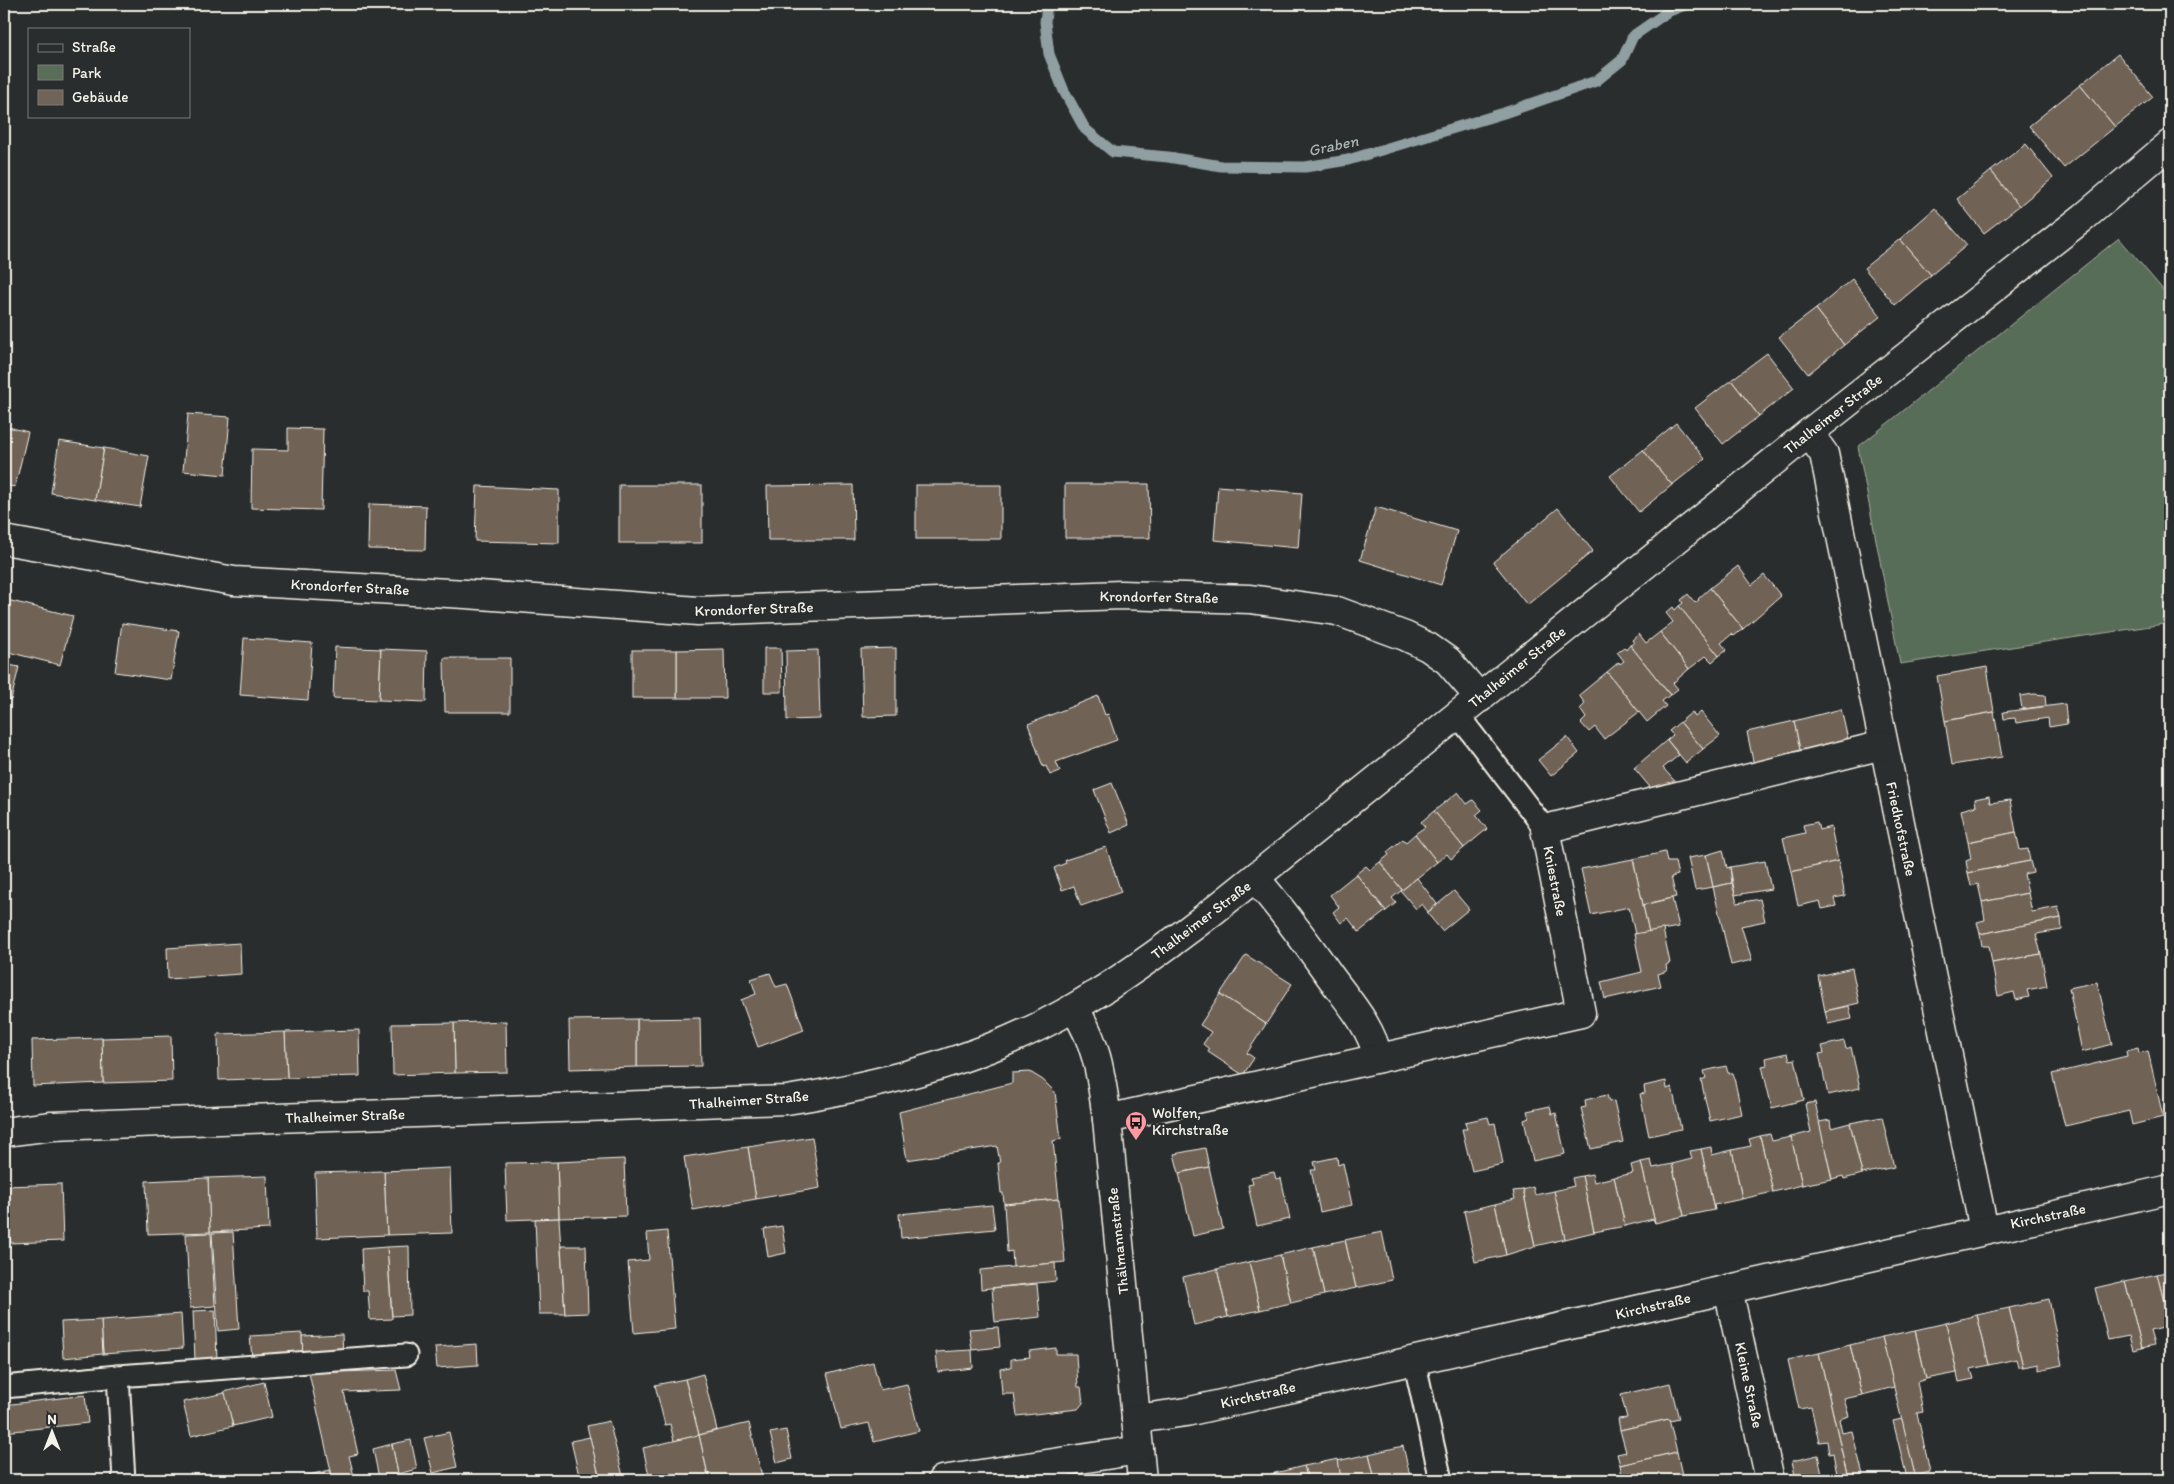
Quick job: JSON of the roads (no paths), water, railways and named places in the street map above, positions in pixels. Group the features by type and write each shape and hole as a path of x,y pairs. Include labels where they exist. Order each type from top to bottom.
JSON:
{"street":[{"name":"Thalheimer Straße","path":"4,1132 52,1126 787,1100 842,1091 910,1074 1004,1042 1074,1008 1168,946 1809,433 2084,217 2170,144"},
{"name":"Friedhofstraße","path":"1809,433 1824,454 1984,1230"},
{"name":"Krondorfer Straße","path":"4,540 234,581 466,594 698,611 1121,595 1250,599 1337,611 1405,636 1428,647 1448,661 1480,698"},
{"name":"Kniestraße","path":"1107,1119 1581,1013 1545,829 1883,744"},
{"path":"1255,878 1279,906 1351,1005 1375,1041 1378,1058"},
{"name":"Thälmannstraße","path":"1074,1008 1086,1027 1096,1052 1107,1119 1142,1480"},
{"name":"Kirchstraße","path":"1136,1419 1186,1412 1984,1230 2170,1190"},
{"name":"Kleine Straße","path":"1728,1289 1770,1480"},
{"path":"942,1480 1139,1450"}],"lane":[{"path":"1458,715 1545,829"},
{"path":"4,1387 118,1376 406,1355"},
{"path":"1414,1360 1441,1480"},
{"path":"118,1376 124,1480"}],"waterway":[{"name":"Graben","path":"1047,4 1045,22 1049,54 1064,91 1085,129 1113,152 1168,157 1221,166 1305,167 1348,160 1504,113 1596,81 1622,60 1633,36 1669,11 1687,4"}],"place":[{"name":"Wolfen, Kirchstraße","path":"1136,1141"}]}
